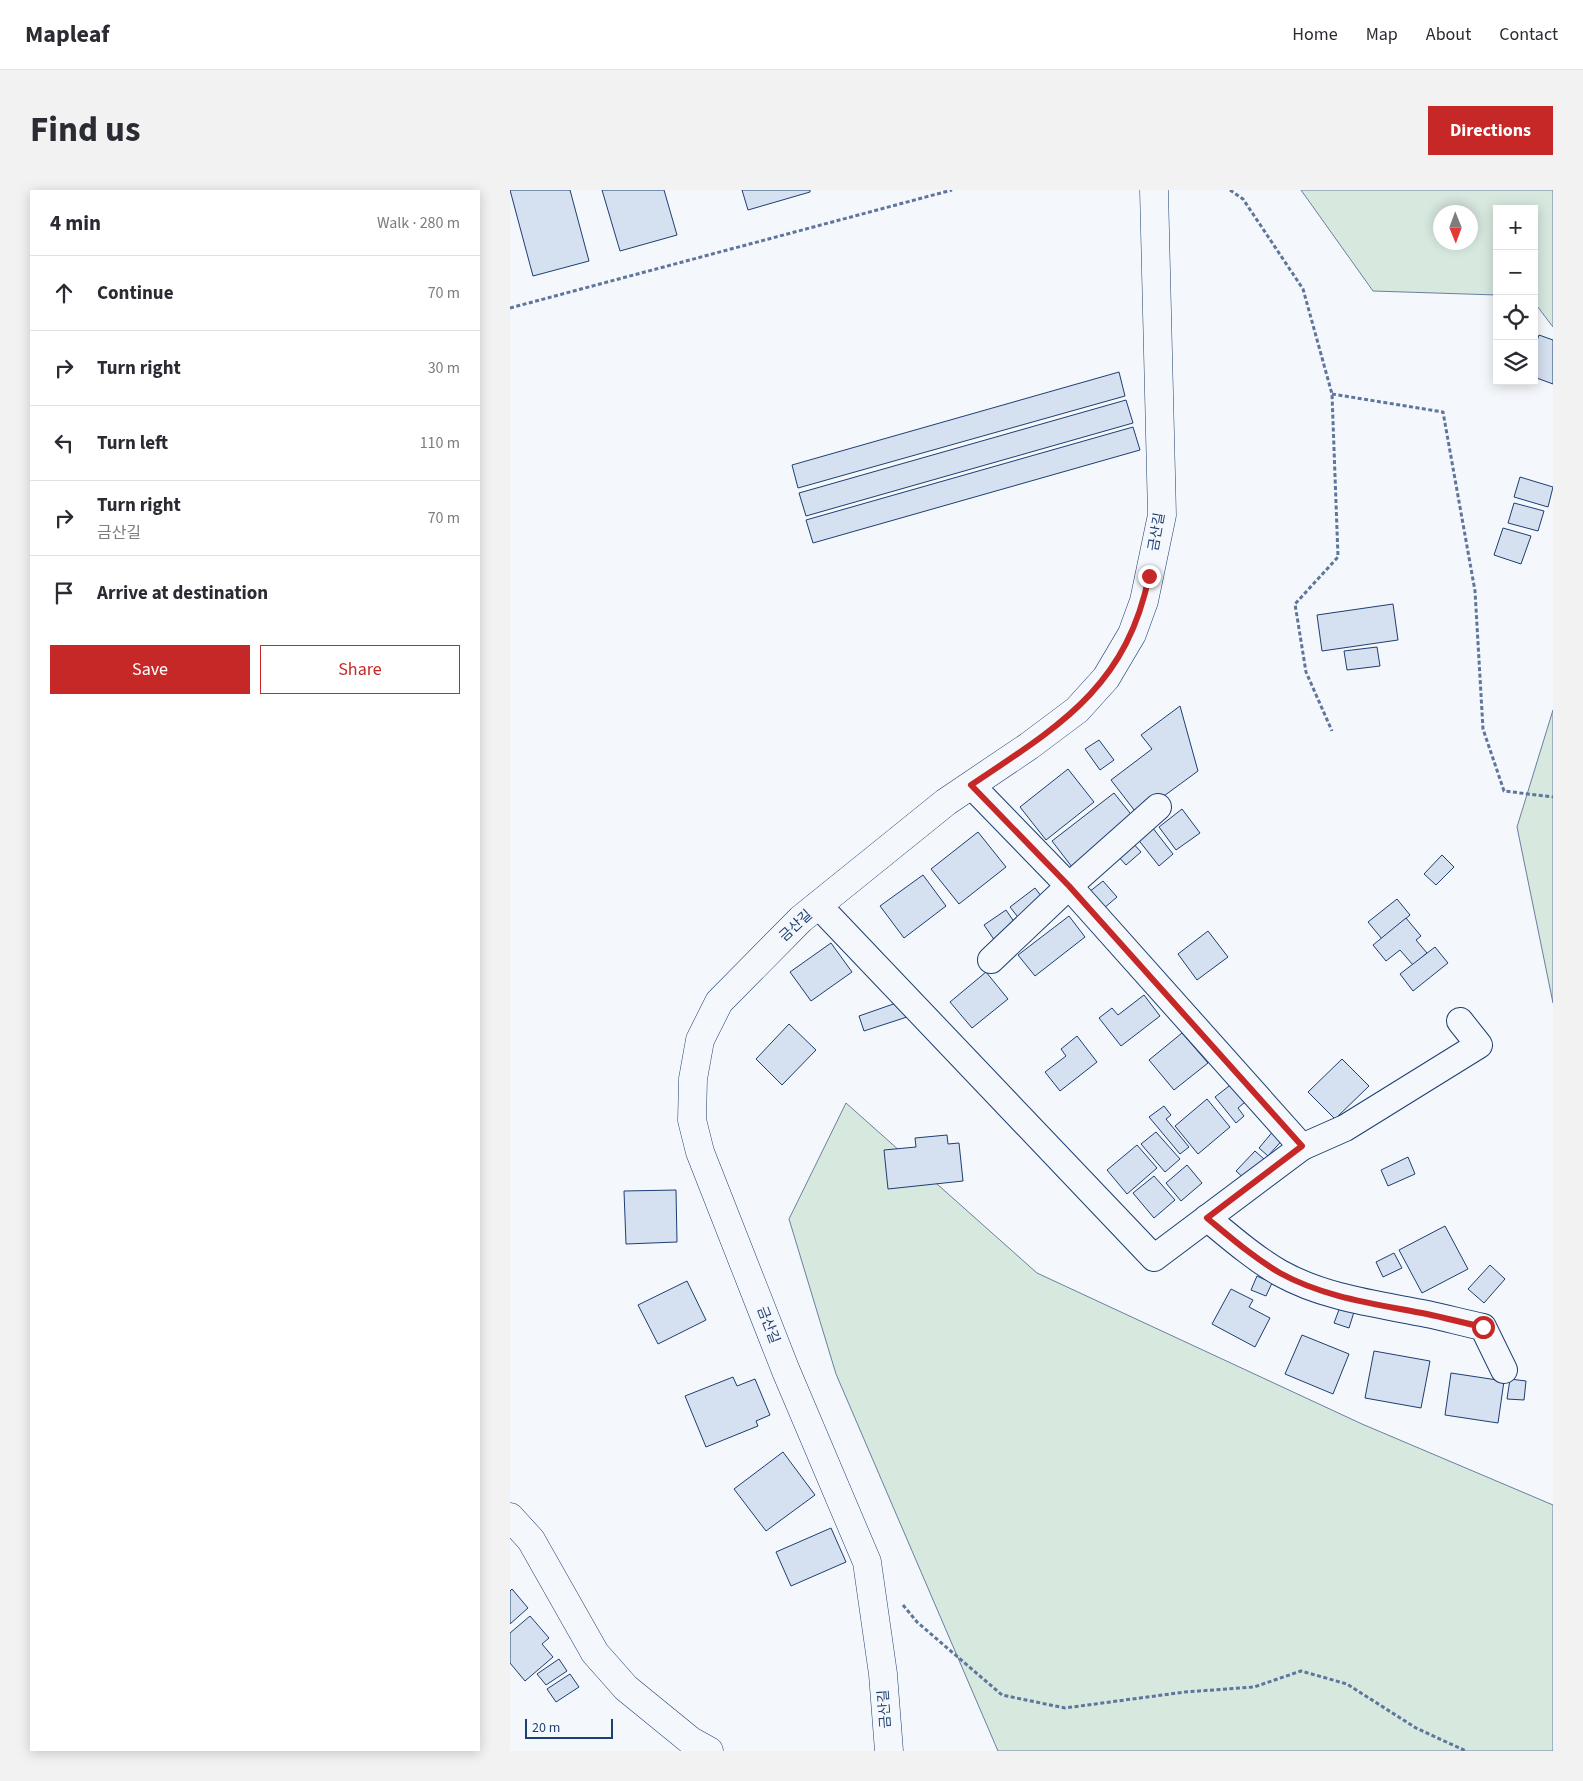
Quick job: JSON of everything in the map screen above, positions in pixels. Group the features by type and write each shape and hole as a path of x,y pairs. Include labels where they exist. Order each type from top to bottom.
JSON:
{"street":[{"name":"금산길","path":"889,1751 883,1674 867,1562 782,1362 700,1152 692,1120 693,1079 700,1040 719,1002 801,919 818,905 946,802 1029,746 1077,710 1106,678 1132,634 1144,601 1162,515 1154,190"},
{"path":"971,785 1069,886 1302,1146"},
{"path":"991,960 1069,886 1158,807"},
{"path":"818,905 1154,1258 1302,1146 1345,1128 1479,1045 1460,1021"},
{"path":"1207,1218 1241,1246 1280,1273 1310,1286 1368,1304 1426,1314 1483,1327 1504,1370"},
{"path":"510,1517 531,1540 595,1653 626,1688 691,1741 709,1751"}],"path":[{"path":"510,308 952,190"},
{"path":"1230,190 1243,199 1303,289 1332,394 1338,557 1294,604 1306,672 1332,731"},
{"path":"1332,394 1443,412 1475,591 1483,729 1504,791 1553,797"},
{"path":"898,1600 917,1622 1002,1695 1065,1708 1185,1692 1254,1687 1301,1671 1347,1684 1416,1728 1466,1751"}],"shaded area":[{"path":"1301,190 1553,190 1553,327 1538,307 1538,205 1493,205 1493,295 1373,291"},
{"path":"1553,710 1553,1003 1517,827"},
{"path":"846,1103 1037,1273 1362,1424 1553,1505 1553,1751 998,1751 836,1374 789,1219"}],"building":[{"path":"510,190 570,190 589,261 533,276"},
{"path":"602,190 664,190 677,235 620,251"},
{"path":"742,190 810,190 810,192 748,210"},
{"path":"1539,335 1553,340 1553,384 1538,378"},
{"path":"1119,372 1125,396 798,488 792,465"},
{"path":"1126,400 1133,423 806,516 799,493"},
{"path":"1133,427 1140,450 813,543 806,520"},
{"path":"1520,477 1553,487 1548,507 1514,497"},
{"path":"1514,503 1544,511 1538,531 1508,523"},
{"path":"1503,528 1531,536 1521,564 1494,555"},
{"path":"1393,604 1398,640 1322,651 1317,615"},
{"path":"1377,647 1380,666 1347,670 1344,651"},
{"path":"1180,706 1198,771 1138,815 1111,780 1152,749 1141,735"},
{"path":"1099,740 1114,760 1100,770 1085,749"},
{"path":"1068,769 1094,802 1046,840 1020,807"},
{"path":"1114,793 1134,818 1072,867 1052,841"},
{"path":"1182,809 1200,833 1176,850 1159,827"},
{"path":"1152,827 1173,854 1159,866 1137,838"},
{"path":"978,832 1006,867 959,904 931,869"},
{"path":"1131,841 1141,852 1126,865 1116,854"},
{"path":"1442,855 1454,867 1436,885 1424,874"},
{"path":"923,875 946,906 904,938 880,906"},
{"path":"1103,881 1117,897 1103,909 1089,892"},
{"path":"1035,888 1045,901 1021,921 1010,907"},
{"path":"1397,899 1410,915 1382,939 1368,922"},
{"path":"1006,910 1017,926 995,941 984,925"},
{"path":"1069,916 1085,937 1035,976 1018,955"},
{"path":"1406,918 1421,936 1416,940 1427,953 1413,965 1400,950 1386,961 1373,945"},
{"path":"1208,931 1228,957 1197,980 1178,954"},
{"path":"831,943 852,972 811,1001 790,972"},
{"path":"1435,947 1448,963 1413,991 1400,974"},
{"path":"986,972 1008,999 972,1028 950,1002"},
{"path":"1144,995 1160,1016 1121,1046 1099,1018 1112,1008 1118,1015"},
{"path":"902,1001 907,1017 864,1031 859,1016"},
{"path":"789,1024 816,1050 782,1085 756,1059"},
{"path":"1182,1033 1208,1063 1174,1090 1149,1060"},
{"path":"1077,1036 1097,1062 1060,1091 1045,1072 1066,1056 1061,1049"},
{"path":"1342,1059 1369,1086 1335,1119 1308,1092"},
{"path":"1238,1079 1252,1096 1238,1108 1244,1116 1236,1123 1215,1097"},
{"path":"1207,1099 1230,1127 1198,1154 1175,1126"},
{"path":"1164,1106 1171,1115 1166,1119 1189,1147 1180,1154 1149,1117"},
{"path":"1275,1129 1285,1137 1268,1156 1259,1148"},
{"path":"1156,1132 1180,1159 1165,1172 1141,1144"},
{"path":"947,1135 948,1144 959,1143 963,1181 888,1189 884,1150 916,1147 915,1138"},
{"path":"1137,1145 1157,1168 1127,1194 1107,1170"},
{"path":"1255,1151 1265,1160 1246,1180 1236,1171"},
{"path":"1408,1157 1415,1174 1388,1186 1381,1170"},
{"path":"1187,1165 1202,1183 1181,1201 1166,1183"},
{"path":"1154,1176 1175,1200 1154,1218 1133,1193"},
{"path":"676,1190 677,1242 626,1244 624,1191"},
{"path":"1445,1226 1468,1269 1422,1293 1399,1250"},
{"path":"1394,1253 1402,1268 1383,1277 1376,1262"},
{"path":"1490,1265 1505,1279 1484,1303 1468,1289"},
{"path":"1257,1276 1272,1283 1266,1296 1251,1290"},
{"path":"687,1281 706,1320 658,1344 638,1305"},
{"path":"1231,1289 1253,1300 1249,1307 1270,1318 1255,1347 1212,1324"},
{"path":"1340,1307 1354,1312 1349,1328 1334,1323"},
{"path":"1302,1335 1349,1354 1333,1394 1285,1374"},
{"path":"1374,1351 1430,1361 1421,1408 1365,1398"},
{"path":"1451,1373 1504,1381 1498,1423 1445,1415"},
{"path":"733,1377 737,1386 755,1379 770,1415 756,1421 758,1426 706,1447 685,1396"},
{"path":"1510,1379 1526,1381 1524,1400 1507,1399"},
{"path":"783,1452 815,1495 766,1531 734,1489"},
{"path":"831,1528 846,1562 791,1586 776,1552"},
{"path":"512,1589 528,1608 510,1624 510,1591"},
{"path":"530,1616 549,1638 542,1644 553,1657 525,1681 510,1663 510,1633"},
{"path":"559,1659 567,1671 546,1685 537,1674"},
{"path":"570,1674 579,1687 556,1702 547,1689"}],"route":[{"path":"1149,576 1144,601 1132,634 1106,678 1077,710 1029,746 971,785 1069,886 1302,1146 1207,1218 1241,1246 1280,1273 1310,1286 1368,1304 1426,1314 1483,1327"}]}
